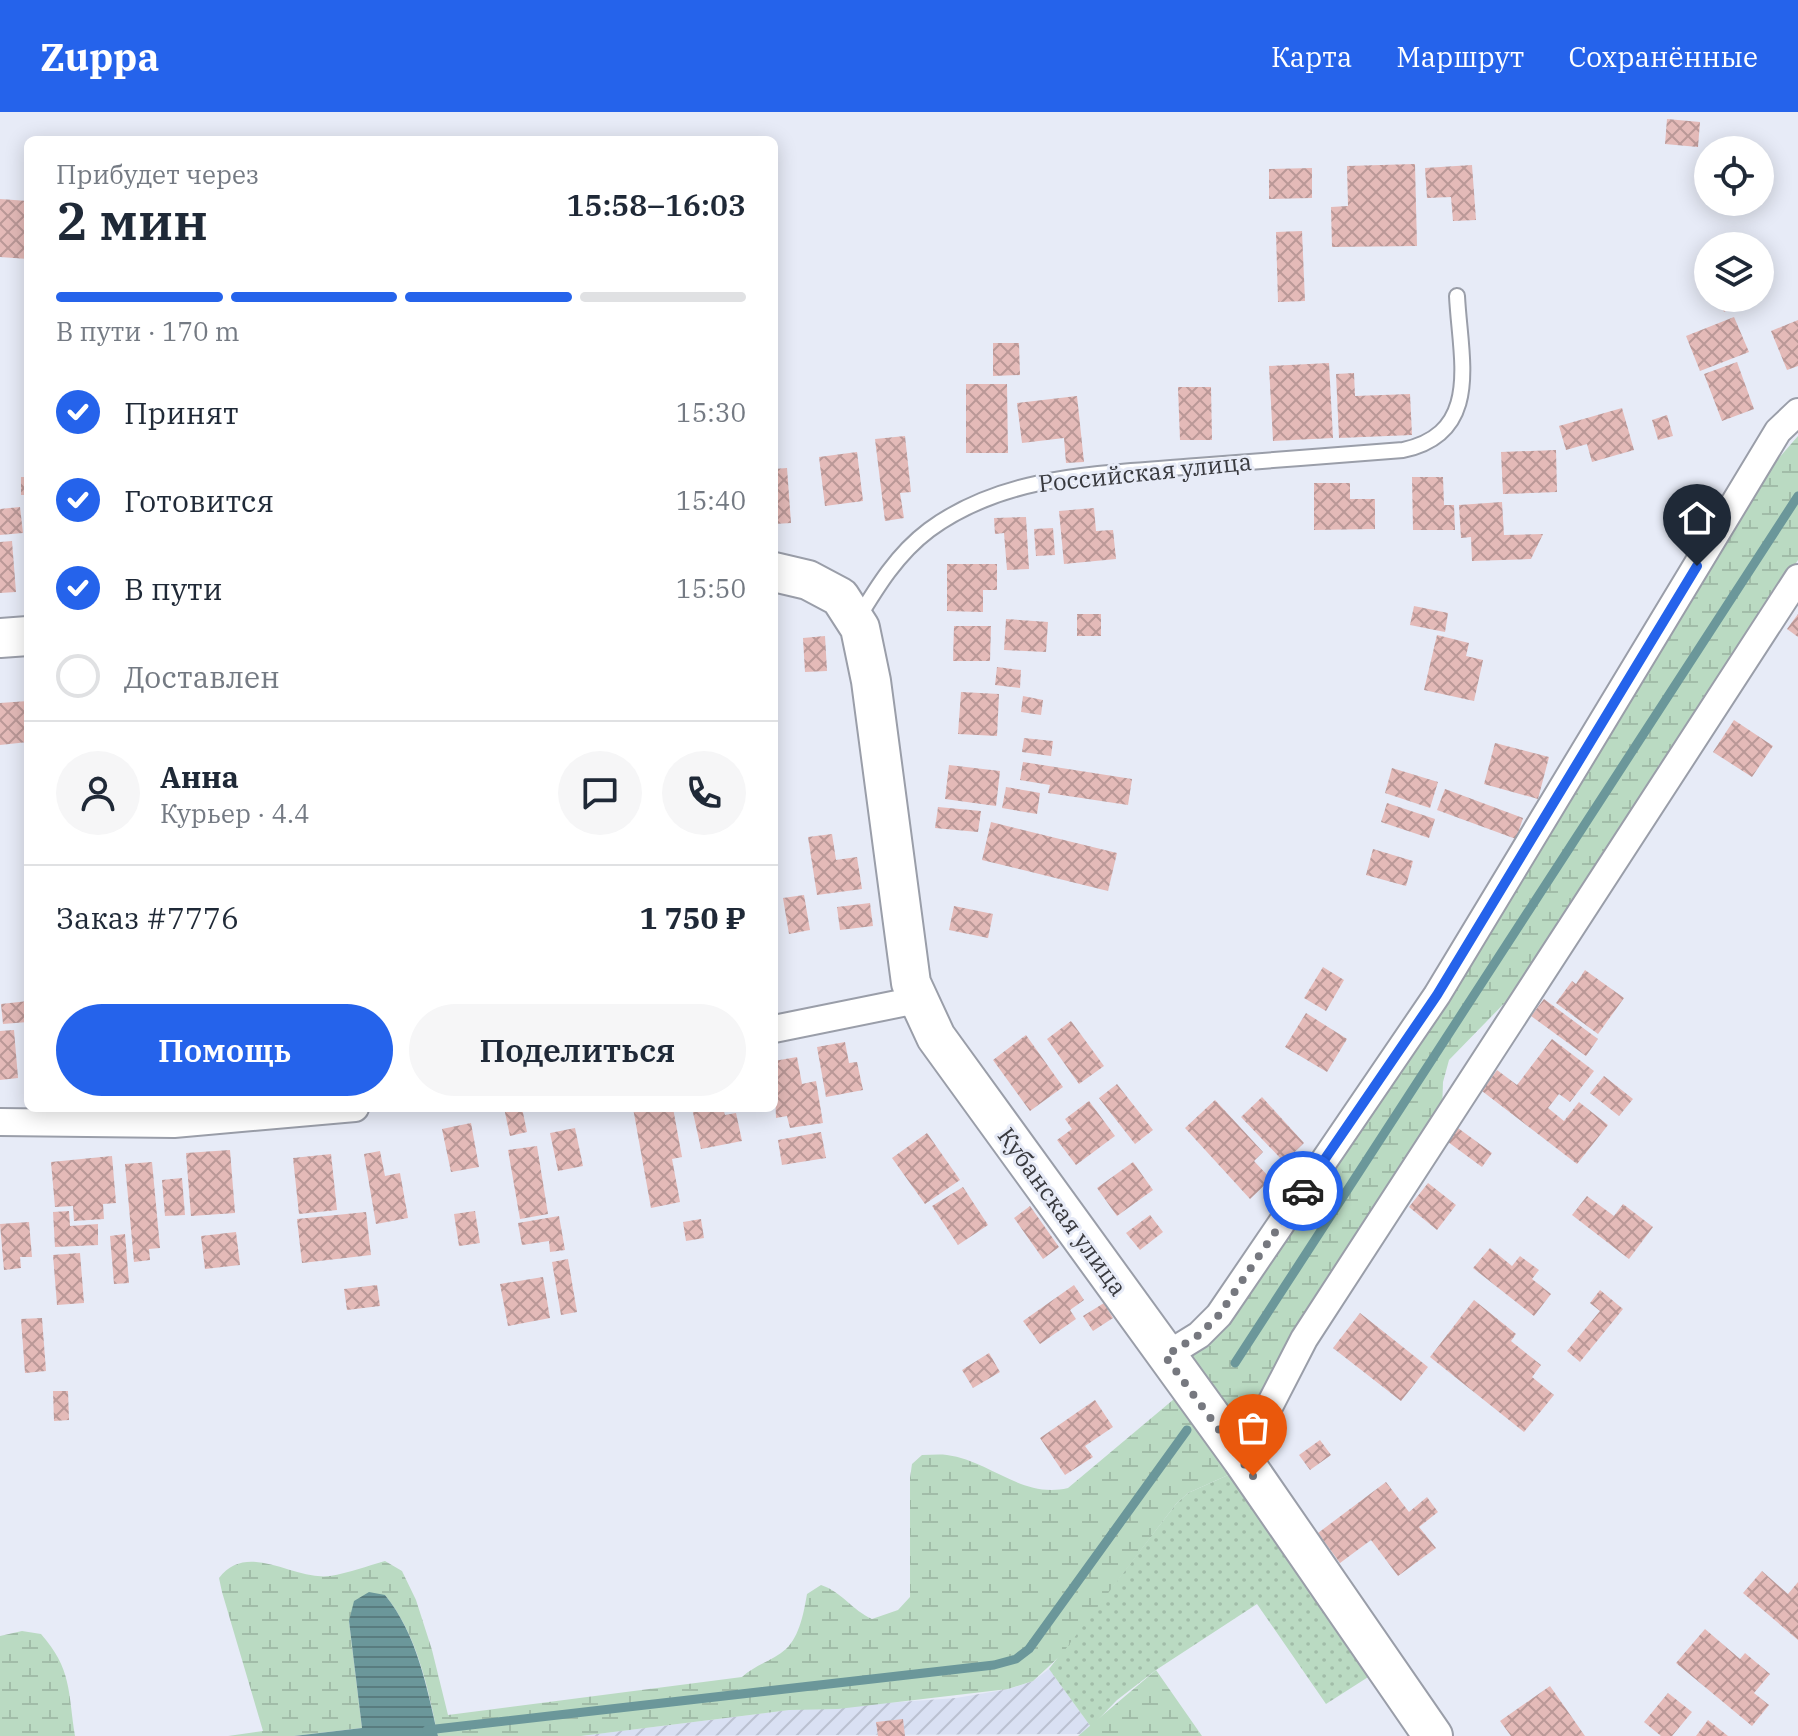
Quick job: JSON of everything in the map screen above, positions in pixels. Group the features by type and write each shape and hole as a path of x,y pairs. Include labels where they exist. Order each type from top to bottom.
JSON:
{"street":[{"path":"1165,1356 1199,1335 1219,1315 1437,995 1778,431 1798,412"},
{"path":"778,573 808,580 840,597 856,621"},
{"path":"1242,1459 1304,1339 1798,578"},
{"name":"Кубанская улица","path":"856,621 871,681 904,945 917,1000 936,1037 1242,1459 1433,1736"},
{"path":"0,638 24,636"},
{"path":"778,1028 917,1000"},
{"path":"0,1122 174,1124 310,1112"}],"lane":[{"name":"Российская улица","path":"856,621 879,583 928,531 980,501 1013,489 1087,475 1403,450 1431,441 1458,413 1462,395 1457,296"}],"shaded area":[{"path":"369,1592 385,1595 405,1627 419,1662 438,1736 294,1736 362,1728 349,1621 354,1601"},
{"path":"1049,1669 1091,1727 1083,1734 581,1736 789,1710 956,1698 1009,1689 1033,1681"}],"green space":[{"path":"1798,436 1798,560 1524,983 1449,1060 1443,1082 1442,1111 1247,1428 1239,1430 1187,1358 1446,1000 1778,459"},
{"path":"1180,1394 1237,1471 1188,1493 1176,1504 1061,1655 1033,1681 1008,1689 838,1709 789,1710 581,1736 438,1736 413,1644 385,1595 349,1621 362,1728 294,1736 228,1736 263,1731 219,1578 231,1567 243,1562 257,1562 316,1576 337,1575 385,1561 402,1571 416,1600 432,1650 448,1715 742,1677 791,1644 801,1623 807,1594 821,1585 872,1619 898,1610 910,1597 910,1478 912,1464 922,1455 963,1459 1036,1488 1068,1488"},
{"path":"1237,1471 1376,1672 1326,1704 1257,1604 1156,1670 1117,1700 1091,1727 1049,1669 1176,1504 1188,1493"},
{"path":"22,1631 41,1634 64,1670 75,1736 0,1736 0,1636"},
{"path":"1156,1670 1202,1736 1078,1736"}],"building":[{"path":"1667,119 1700,122 1699,136 1694,136 1694,147 1665,144"},
{"path":"1415,164 1417,246 1332,247 1331,207 1348,206 1347,166"},
{"path":"1472,165 1476,220 1453,221 1451,197 1427,198 1425,168"},
{"path":"1312,168 1312,198 1269,199 1269,169"},
{"path":"0,199 24,201 24,259 0,257"},
{"path":"1302,231 1305,301 1278,302 1276,232"},
{"path":"1734,317 1749,352 1700,371 1686,336"},
{"path":"1798,320 1798,366 1787,370 1771,331"},
{"path":"993,343 1019,343 1020,375 993,376"},
{"path":"1737,362 1754,409 1722,421 1704,374"},
{"path":"1329,363 1333,438 1273,441 1269,366"},
{"path":"1354,373 1355,396 1410,394 1412,435 1339,438 1336,374"},
{"path":"966,384 1007,384 1008,453 966,453"},
{"path":"1178,387 1211,387 1212,440 1180,440"},
{"path":"1077,396 1084,462 1066,463 1064,438 1022,443 1017,403"},
{"path":"1622,408 1634,450 1592,462 1587,444 1566,450 1559,426"},
{"path":"1667,415 1673,436 1658,440 1652,420"},
{"path":"905,436 911,492 900,493 904,518 885,521 875,439"},
{"path":"1556,450 1557,492 1503,494 1501,452"},
{"path":"857,452 863,501 825,506 819,457"},
{"path":"787,468 791,523 778,524 778,469"},
{"path":"21,477 24,477 24,495 21,495"},
{"path":"1412,477 1443,477 1444,505 1454,505 1455,530 1413,530"},
{"path":"1314,483 1350,483 1350,499 1375,499 1375,529 1314,530"},
{"path":"1502,502 1504,535 1543,534 1531,559 1472,561 1471,537 1461,538 1459,505"},
{"path":"20,507 23,533 0,535 0,509"},
{"path":"1094,508 1096,531 1113,530 1116,559 1064,564 1059,511"},
{"path":"1026,517 1029,569 1007,570 1004,533 995,534 994,518"},
{"path":"1053,528 1055,555 1036,556 1034,529"},
{"path":"12,541 16,592 0,593 0,542"},
{"path":"947,564 997,564 997,590 983,590 983,612 947,611"},
{"path":"1414,606 1448,613 1445,632 1410,625"},
{"path":"1077,614 1101,614 1101,636 1077,636"},
{"path":"1798,614 1798,637 1787,629"},
{"path":"1006,619 1048,622 1046,652 1004,650"},
{"path":"954,626 991,626 990,661 953,661"},
{"path":"1437,635 1469,643 1466,656 1483,660 1474,701 1424,690"},
{"path":"825,636 827,671 805,672 803,638"},
{"path":"997,667 1021,670 1020,688 995,685"},
{"path":"961,692 999,694 997,736 958,734"},
{"path":"1023,696 1043,700 1041,715 1021,712"},
{"path":"24,701 24,742 0,745 0,703"},
{"path":"1734,720 1773,746 1752,777 1713,752"},
{"path":"1024,738 1053,741 1051,756 1022,752"},
{"path":"1495,743 1549,757 1538,799 1484,784"},
{"path":"1023,762 1132,779 1128,805 1048,793 1050,785 1020,780"},
{"path":"949,765 1000,771 996,806 945,799"},
{"path":"1392,768 1438,782 1430,808 1385,793"},
{"path":"1006,787 1040,793 1037,814 1002,808"},
{"path":"1445,789 1523,818 1516,839 1437,810"},
{"path":"1387,803 1435,819 1429,838 1381,822"},
{"path":"938,807 981,811 978,832 935,828"},
{"path":"991,822 1117,853 1108,891 982,860"},
{"path":"832,834 836,860 857,857 862,889 817,895 808,837"},
{"path":"1373,849 1413,861 1406,886 1366,875"},
{"path":"804,895 810,930 789,934 783,898"},
{"path":"870,903 873,926 840,930 837,907"},
{"path":"954,906 993,914 988,938 949,930"},
{"path":"1323,967 1344,980 1326,1011 1304,998"},
{"path":"1585,970 1624,998 1598,1034 1556,1003 1572,981 1576,984"},
{"path":"1544,999 1598,1039 1586,1056 1531,1016"},
{"path":"24,1001 24,1022 3,1024 1,1004"},
{"path":"1306,1013 1347,1039 1327,1072 1285,1047"},
{"path":"1071,1021 1104,1066 1079,1084 1047,1039"},
{"path":"14,1030 18,1078 0,1080 0,1031"},
{"path":"1026,1035 1063,1087 1030,1111 993,1060"},
{"path":"1552,1039 1594,1071 1570,1102 1559,1094 1548,1108 1564,1121 1579,1102 1608,1125 1577,1164 1482,1091 1497,1070 1517,1085"},
{"path":"845,1042 849,1063 857,1062 863,1090 826,1097 817,1047"},
{"path":"797,1057 802,1084 816,1081 823,1123 790,1128 787,1116 776,1118 778,1060"},
{"path":"1604,1076 1633,1099 1619,1116 1590,1093"},
{"path":"1117,1084 1153,1130 1135,1144 1099,1098"},
{"path":"1262,1097 1304,1143 1284,1162 1241,1117"},
{"path":"1215,1100 1263,1152 1254,1161 1271,1179 1250,1199 1185,1128"},
{"path":"1089,1101 1115,1136 1076,1165 1057,1140 1072,1129 1065,1119"},
{"path":"505,1112 523,1112 527,1132 510,1136"},
{"path":"634,1112 674,1112 682,1157 672,1159 680,1202 651,1208"},
{"path":"693,1112 736,1113 742,1141 701,1149"},
{"path":"471,1123 479,1167 451,1172 442,1129"},
{"path":"575,1128 583,1166 558,1171 550,1133"},
{"path":"1458,1128 1492,1153 1482,1167 1448,1142"},
{"path":"821,1132 826,1158 782,1165 778,1140"},
{"path":"927,1133 960,1180 925,1204 892,1158"},
{"path":"537,1146 548,1214 520,1219 508,1150"},
{"path":"230,1150 235,1213 191,1216 186,1153"},
{"path":"380,1151 385,1176 400,1173 408,1218 376,1224 364,1154"},
{"path":"331,1154 337,1210 299,1214 293,1158"},
{"path":"112,1156 116,1203 103,1204 104,1219 74,1221 73,1206 55,1207 51,1162"},
{"path":"152,1162 160,1248 149,1249 150,1260 134,1262 125,1164"},
{"path":"1133,1162 1153,1190 1117,1216 1097,1188"},
{"path":"182,1178 185,1215 165,1216 162,1180"},
{"path":"1428,1183 1456,1205 1437,1230 1409,1207"},
{"path":"963,1187 988,1225 958,1245 932,1206"},
{"path":"1587,1196 1614,1216 1623,1204 1653,1227 1629,1259 1572,1215"},
{"path":"1030,1206 1059,1247 1043,1259 1014,1218"},
{"path":"69,1211 70,1226 98,1224 98,1245 55,1247 53,1212"},
{"path":"475,1211 480,1243 459,1246 454,1214"},
{"path":"366,1212 371,1255 302,1263 297,1219"},
{"path":"1150,1215 1163,1232 1140,1250 1126,1233"},
{"path":"559,1216 565,1250 550,1252 549,1241 522,1245 518,1223"},
{"path":"701,1219 704,1238 686,1241 683,1222"},
{"path":"29,1222 32,1257 20,1257 21,1268 4,1270 0,1224"},
{"path":"236,1232 240,1265 205,1269 201,1236"},
{"path":"125,1234 129,1283 114,1284 110,1236"},
{"path":"1490,1248 1512,1266 1520,1256 1539,1270 1532,1279 1551,1294 1534,1316 1473,1268"},
{"path":"80,1253 84,1303 57,1305 53,1255"},
{"path":"568,1259 577,1312 561,1315 552,1262"},
{"path":"543,1277 550,1318 508,1326 500,1284"},
{"path":"377,1285 380,1306 347,1310 344,1289"},
{"path":"1074,1285 1084,1300 1070,1310 1076,1319 1040,1344 1023,1321"},
{"path":"1600,1290 1623,1309 1580,1362 1567,1351 1600,1311 1590,1303"},
{"path":"1474,1300 1516,1334 1511,1341 1541,1365 1532,1377 1554,1395 1524,1432 1430,1357"},
{"path":"1104,1303 1113,1318 1093,1331 1083,1316"},
{"path":"1360,1313 1428,1367 1401,1401 1333,1348"},
{"path":"42,1318 46,1371 25,1373 21,1319"},
{"path":"989,1353 1000,1372 973,1388 962,1370"},
{"path":"53,1391 68,1391 69,1420 54,1421"},
{"path":"1095,1400 1113,1427 1085,1446 1093,1457 1065,1475 1040,1438"},
{"path":"1320,1440 1331,1455 1310,1470 1299,1455"},
{"path":"1386,1482 1409,1512 1427,1497 1438,1512 1419,1527 1436,1548 1398,1576 1371,1540 1340,1563 1318,1533"},
{"path":"1762,1571 1788,1594 1798,1582 1798,1640 1743,1593"},
{"path":"1705,1629 1740,1659 1745,1653 1770,1674 1754,1693 1769,1705 1752,1726 1676,1663"},
{"path":"1550,1686 1585,1736 1511,1736 1500,1721"},
{"path":"1668,1693 1692,1712 1672,1736 1661,1736 1644,1722"},
{"path":"903,1719 905,1736 878,1736 876,1722"},
{"path":"1708,1720 1728,1736 1696,1736"}],"waterway":[{"path":"1235,1363 1798,496"},
{"path":"427,1730 994,1665 1016,1659 1029,1649 1187,1430"}],"way so far":[{"path":"1253,1476 1165,1356 1199,1335 1219,1315 1303,1191"}],"route":[{"path":"1303,1191 1437,995 1697,566"}]}
